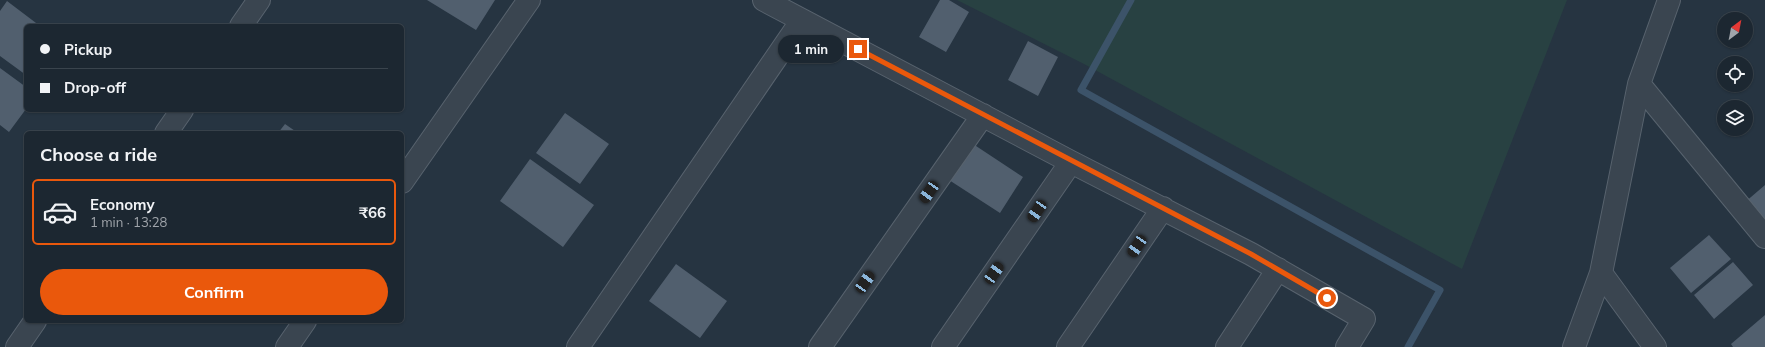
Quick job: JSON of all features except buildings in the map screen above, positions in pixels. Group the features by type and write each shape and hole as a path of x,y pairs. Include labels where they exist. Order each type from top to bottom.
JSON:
{"street":[{"path":"242,24 259,0"},
{"path":"404,179 529,0"},
{"path":"764,0 1278,269 1364,319 1347,347"},
{"path":"1574,347 1601,273 1639,84 1669,0"},
{"path":"578,347 802,20"},
{"path":"1639,84 1765,237"},
{"path":"167,131 181,112"},
{"path":"820,347 983,115"},
{"path":"943,347 1071,162"},
{"path":"1068,347 1163,208"},
{"path":"1227,347 1278,269"},
{"path":"1601,273 1655,347"},
{"path":"17,347 34,323"},
{"path":"287,347 304,323"}],"green space":[{"path":"957,0 1567,0 1462,269 1084,64"}],"waterway":[{"path":"1131,0 1081,90 1440,290 1408,347"}],"route":[{"path":"858,49 1071,162 1251,254 1327,298"}]}
